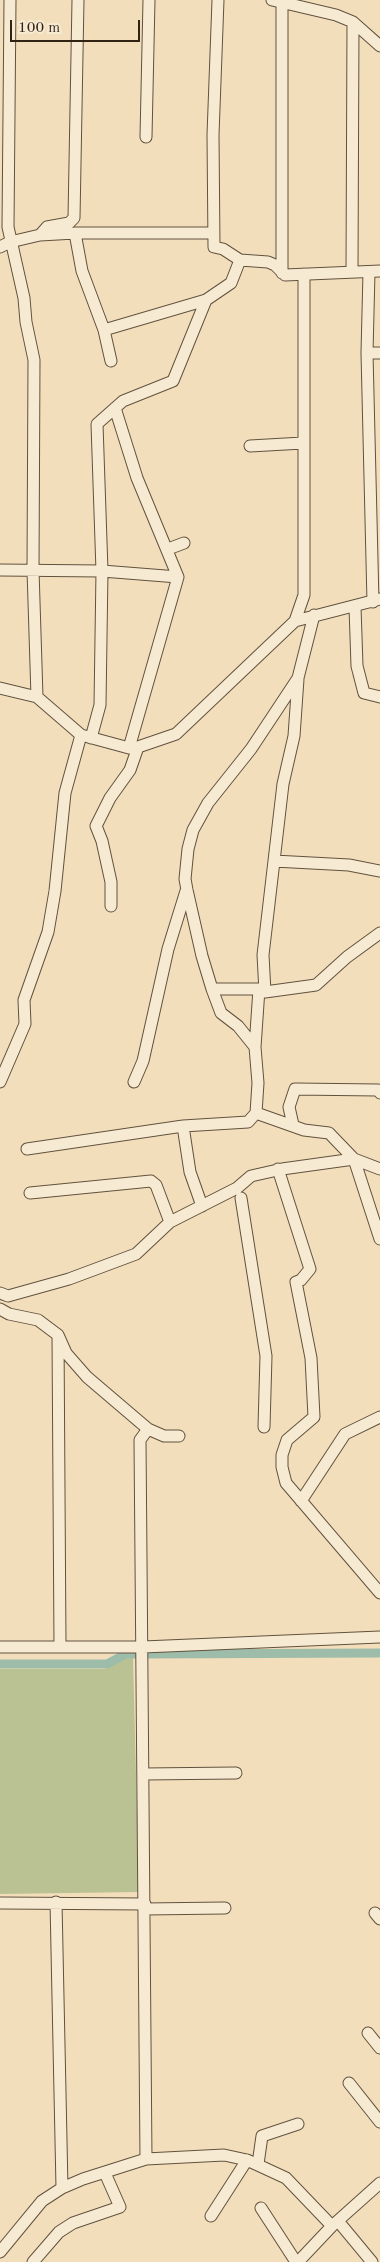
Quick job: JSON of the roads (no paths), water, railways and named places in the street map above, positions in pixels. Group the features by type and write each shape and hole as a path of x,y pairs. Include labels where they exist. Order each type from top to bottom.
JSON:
{"street":[{"path":"10,0 8,227 5,245 24,298 26,322 34,360 33,570 37,697"},
{"path":"40,235 48,228 69,223 74,218 78,0"},
{"path":"146,137 149,0"},
{"path":"0,688 37,697 86,736 133,748 176,734 295,621 314,615 355,607 376,600 368,441 366,353 374,271 285,275 275,265 268,262 240,260 223,249 214,247 213,135 218,0"},
{"path":"282,273 277,1 336,15 353,22 380,46"},
{"path":"0,27 10,17"},
{"path":"352,272 353,22"},
{"path":"5,245 40,235 75,233 213,233"},
{"path":"75,233 82,271 104,330 111,360"},
{"path":"104,330 206,300 230,283 240,260"},
{"path":"295,621 304,596 304,274"},
{"path":"0,1082 25,1024 24,1000 48,932 65,793 86,736 100,705 102,572 97,424 122,401 173,381 206,300"},
{"path":"366,353 380,353"},
{"path":"110,906 111,882 102,841 96,826 110,798 130,770 133,748 178,577 137,478 115,408"},
{"path":"368,441 380,442"},
{"path":"250,446 303,443"},
{"path":"168,549 184,543"},
{"path":"0,570 102,572 178,577"},
{"path":"355,607 357,666 364,693 380,697"},
{"path":"27,1149 183,1126 242,1124 248,1122 256,1113 258,1083 255,1047 262,990 263,954 283,784 294,736 298,678 314,615"},
{"path":"255,1047 238,1026 221,1013 202,956 185,879 193,830 208,803 251,749 298,678"},
{"path":"274,861 349,865 380,871"},
{"path":"134,1082 143,1061 168,949 187,890"},
{"path":"212,989 262,990 316,985 346,957 380,933"},
{"path":"293,1125 289,1107 295,1089 378,1090 380,1093"},
{"path":"256,1113 304,1130 329,1133 354,1159 380,1239"},
{"path":"183,1126 190,1172 202,1206"},
{"path":"0,1293 8,1296 69,1279 136,1254 170,1222 236,1188 251,1176 278,1169 354,1159 380,1168"},
{"path":"278,1169 310,1269 301,1280 296,1282 311,1358 314,1417 287,1440 282,1455 282,1467 286,1483 380,1593"},
{"path":"30,1193 151,1181 156,1185 170,1222"},
{"path":"241,1198 266,1356 264,1427"},
{"path":"0,1309 10,1314 38,1320 58,1335 66,1353 87,1377 148,1430 164,1436 179,1436"},
{"path":"58,1335 60,1646"},
{"path":"301,1501 345,1434 380,1417"},
{"path":"146,2159 140,1440 148,1430"},
{"path":"0,1647 60,1646 143,1652 380,1638"},
{"path":"144,1774 236,1773"},
{"path":"56,1902 62,2188"},
{"path":"0,1903 56,1902 145,1907 225,1908"},
{"path":"368,2032 380,2048"},
{"path":"349,2084 380,2122"},
{"path":"211,2216 252,2162 262,2136 298,2124"},
{"path":"0,2252 42,2201 62,2188 83,2179 146,2159 224,2155 252,2162 286,2178 372,2262"},
{"path":"33,2262 59,2232 73,2223 120,2208 105,2173"},
{"path":"261,2208 297,2262 380,2183"}],"waterway":[{"path":"0,1664 107,1664 126,1654 380,1653"}]}
